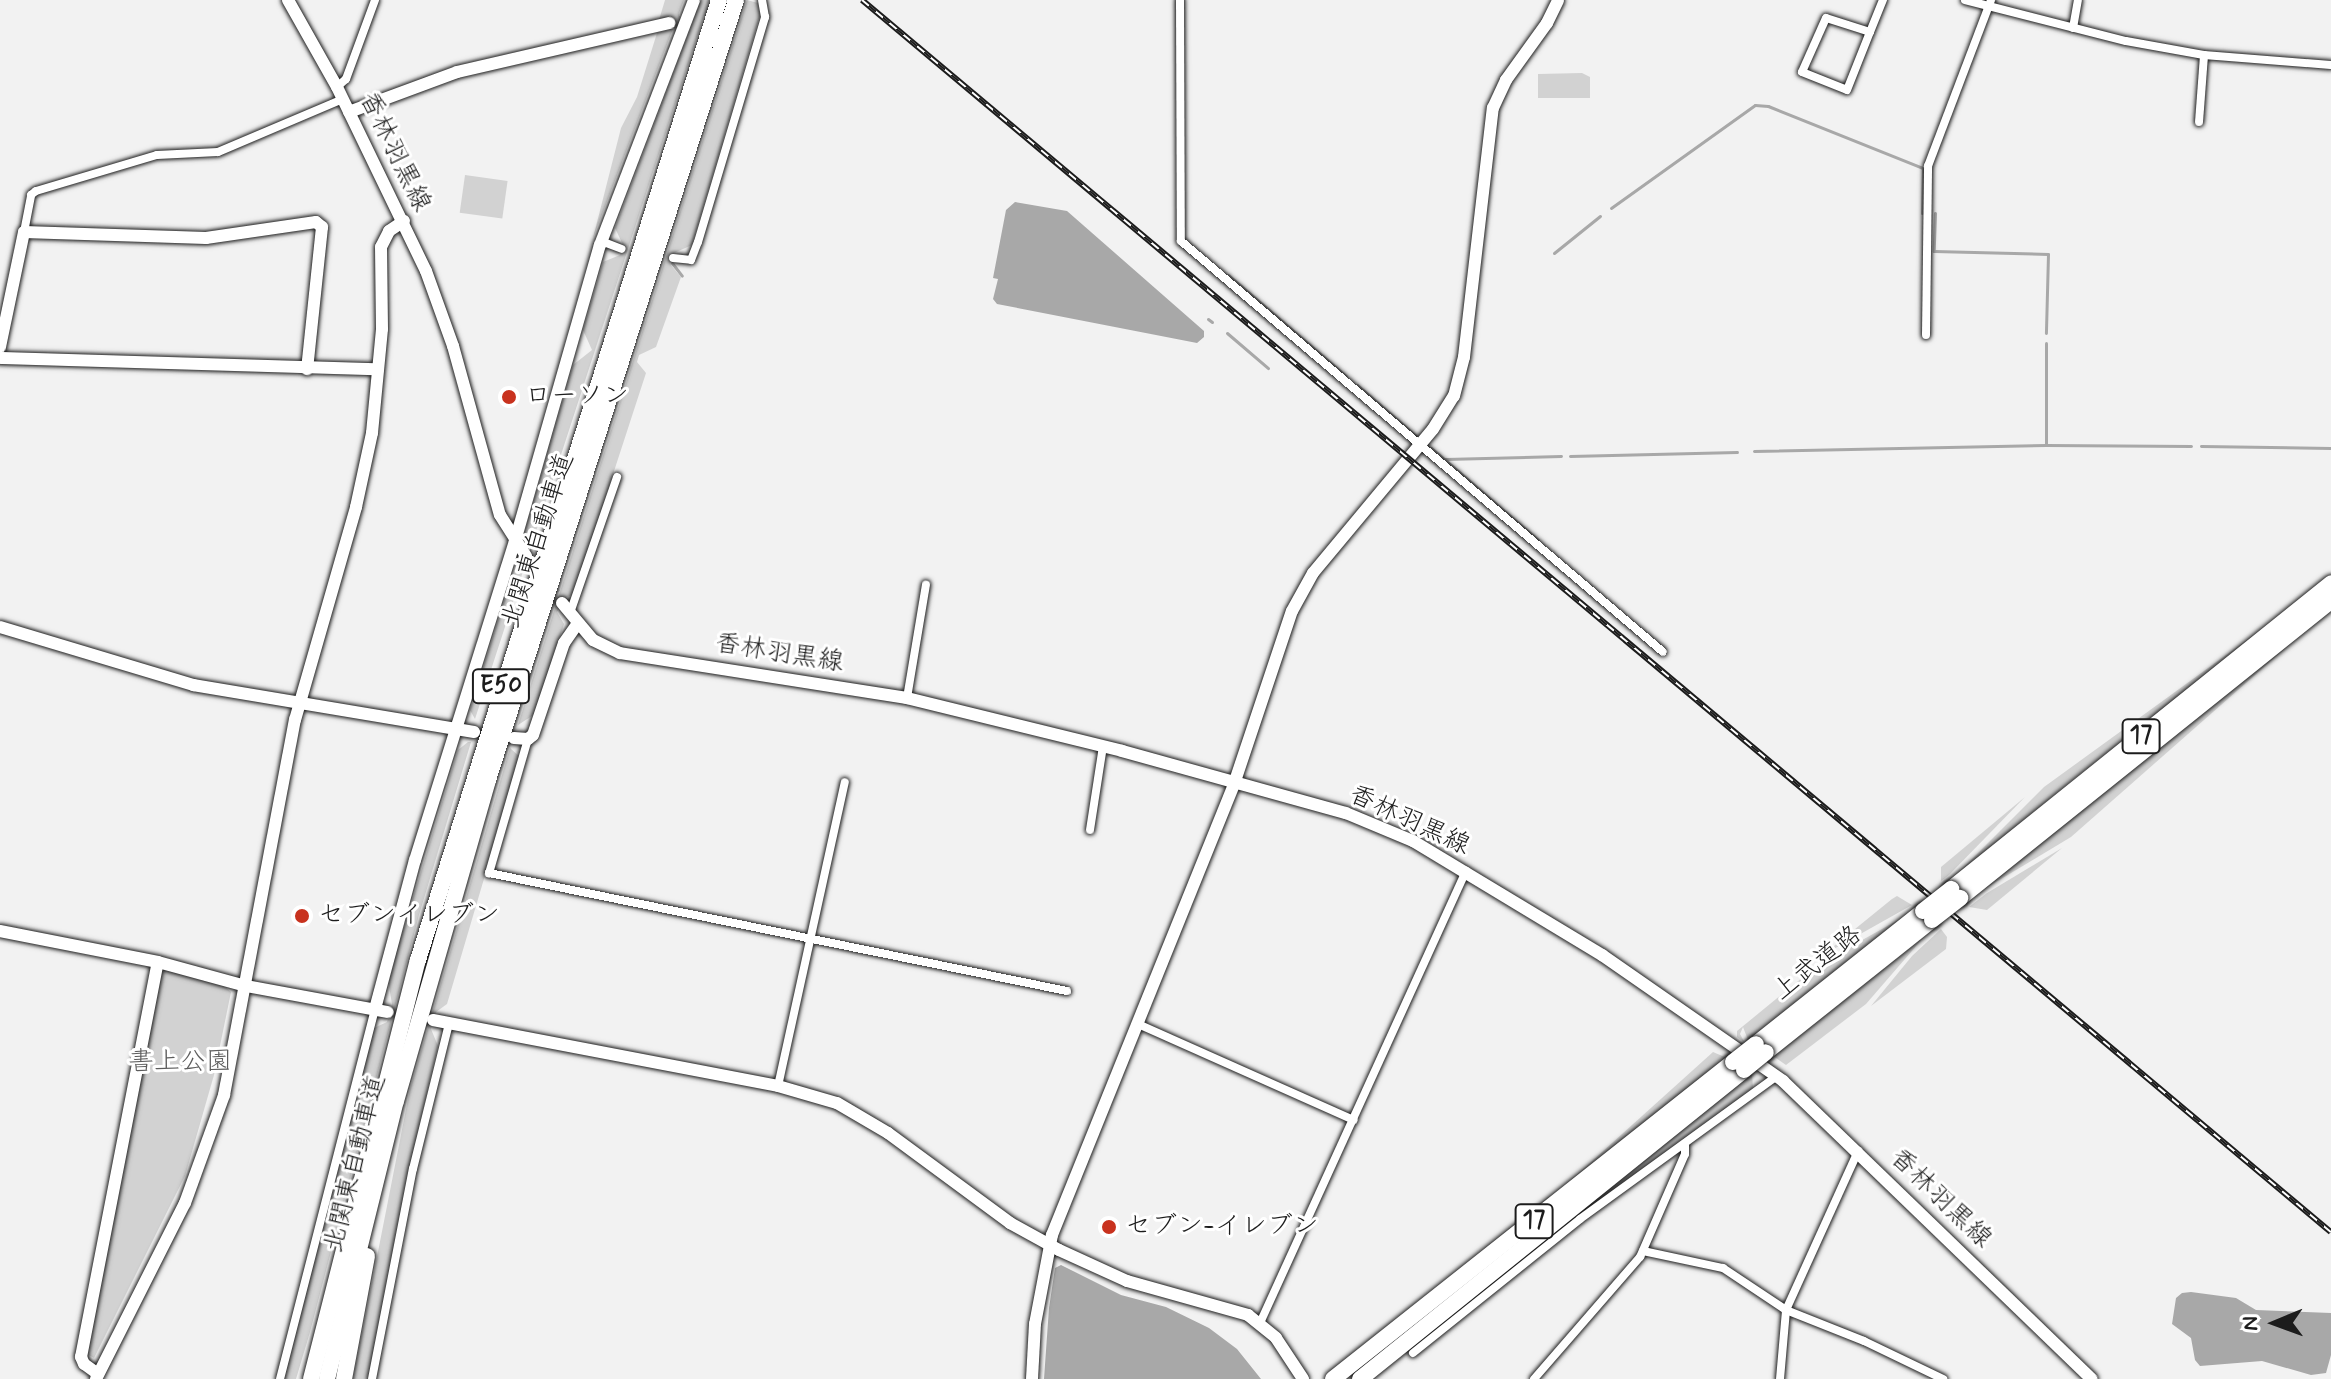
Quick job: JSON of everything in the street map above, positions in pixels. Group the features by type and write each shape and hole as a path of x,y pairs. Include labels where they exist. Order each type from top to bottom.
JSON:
{"highway":[{"name":"北関東自動車道","path":"311,1379 381,1097 423,944 719,0"},
{"name":"北関東自動車道","path":"327,1379 396,1101 488,780 736,0"},
{"name":"上武道路","path":"1955,894 2331,583"},
{"name":"上武道路","path":"1333,1379 1739,1066 2331,601"},
{"name":"上武道路","path":"1360,1379 1433,1328 1526,1252 1739,1066"},
{"path":"344,1379 396,1101"}],"street":[{"name":"香林羽黒線","path":"288,0 343,99 404,221 453,346 500,515 526,556"},
{"path":"343,99 346,79 375,0"},
{"path":"280,1379 455,728 515,541 601,241 694,0"},
{"path":"673,258 691,260 698,242 765,17 762,0"},
{"path":"1180,0 1181,241 1663,652"},
{"path":"1032,1379 1035,1324 1049,1245 1235,781 1292,611 1306,583 1449,405 1463,366 1493,108 1506,80 1547,23 1558,0"},
{"path":"1870,32 1826,18 1802,72 1847,90 1883,0"},
{"path":"1965,0 1991,3 2073,28 2204,55 2331,65"},
{"path":"2073,28 2078,0"},
{"path":"1926,335 1928,166 1991,3"},
{"path":"0,347 31,195 36,191 157,155 218,152 343,99 669,23"},
{"path":"2199,122 2204,55"},
{"path":"158,962 81,1357 97,1376 202,1163 224,1095 298,705 363,480 378,369 383,304 381,247 389,231 404,221"},
{"path":"24,232 206,238 318,222 321,233 307,369"},
{"path":"601,241 622,249"},
{"path":"0,358 378,369"},
{"path":"617,477 570,613 565,639 535,730 528,739 489,873 1067,991"},
{"path":"907,698 926,585"},
{"name":"香林羽黒線","path":"570,613 599,644 620,653 907,698 1235,781 1380,826 1466,871 1602,955 1777,1076 2092,1379"},
{"path":"0,627 154,675 298,705 474,732"},
{"path":"514,738 528,739"},
{"path":"1090,830 1103,746"},
{"path":"778,1086 808,937 845,782"},
{"path":"1260,1323 1466,871"},
{"path":"0,931 158,962 246,986 381,1010"},
{"path":"433,1020 778,1086 824,1098 863,1116 1010,1223 1049,1245 1127,1281 1236,1310 1260,1323 1283,1347 1303,1379"},
{"path":"372,1379 413,1169 449,1023"},
{"path":"1138,1024 1354,1120"},
{"path":"1526,1252 1685,1144 1777,1076"},
{"path":"1534,1379 1631,1270 1643,1251 1685,1154 1685,1144"},
{"path":"1780,1379 1786,1310 1858,1151"},
{"path":"1643,1251 1723,1268 1786,1310 1864,1341 1943,1379"},
{"path":"1413,1353 1433,1328"}],"green space":[{"path":"665,0 684,0 593,238 621,128 637,97 657,33 669,30 668,18 659,20"},
{"path":"701,0 709,0 475,719 470,710 511,579 529,551 524,534 573,365 592,350 583,330 603,262 620,255 623,245 615,228"},
{"path":"747,0 758,3 760,15 692,245 674,253 671,265 681,277 656,347 639,355 637,362 646,373 574,594 565,598 557,612 564,624 535,714 518,725"},
{"path":"1582,73 1590,77 1590,98 1538,98 1538,74"},
{"path":"465,175 508,181 502,219 460,213"},
{"path":"2288,610 2081,773 1958,873 2044,787"},
{"path":"2296,639 2071,837 1981,891"},
{"path":"471,742 419,915 310,1332 296,1379 284,1379 374,1028 387,1022 392,1004 388,980 458,750"},
{"path":"510,748 520,757 447,1004 436,1012 431,1029 438,1046 409,1169 368,1379 353,1379 410,1089"},
{"path":"2025,797 1949,875 1941,881 1941,867"},
{"path":"2062,848 1987,910 1969,907 1987,893"},
{"path":"1897,896 1912,905 1823,955 1892,899"},
{"path":"1900,919 1748,1040 1743,1027 1740,1034 1745,1043 1737,1037 1737,1031 1819,964"},
{"path":"1941,929 1947,937 1946,949 1871,1006 1912,956"},
{"path":"1924,937 1866,1004 1786,1065 1773,1056"},
{"name":"書上公園","path":"167,969 224,986 231,992 214,1075 185,1176 94,1358 87,1354 160,975"},
{"path":"1713,1052 1727,1058 1568,1184 1571,1180"},
{"path":"1752,1073 1753,1089 1534,1247"},
{"path":"1555,1196 1331,1373 1548,1197"}],"shaded area":[{"path":"1015,202 1067,211 1204,331 1204,337 1197,343 997,304 993,299 998,279 993,278 1006,210"},
{"path":"1061,1265 1121,1295 1166,1307 1209,1328 1237,1349 1261,1379 1044,1379 1049,1308 1055,1268"},
{"path":"2182,1293 2236,1298 2256,1310 2331,1313 2331,1355 2326,1373 2311,1375 2262,1361 2200,1366 2195,1360 2191,1338 2172,1324 2176,1298"}],"waterway":[{"path":"1611,208 1755,105 1768,106 1923,168 1922,213"},
{"path":"1935,213 1934,251 2048,254 2046,333"},
{"path":"1554,253 1600,216"},
{"path":"672,263 682,276"},
{"path":"1228,275 1346,376"},
{"path":"1208,319 1212,322"},
{"path":"1227,333 1268,368"},
{"path":"2046,343 2046,443"},
{"path":"1357,385 1415,435"},
{"path":"1754,451 2046,445 2191,446"},
{"path":"2201,446 2331,448"},
{"path":"1431,448 1538,540"},
{"path":"1570,456 1737,452"},
{"path":"1445,459 1561,456"}],"tunnel":[{"path":"669,23 723,6"},
{"path":"526,556 562,603"}],"railway":[{"path":"862,0 2331,1232"}],"place":[{"name":"ローソン","path":"509,397"},
{"name":"セブンイレブン","path":"302,916"},
{"name":"セブン-イレブン","path":"1109,1227"}]}
